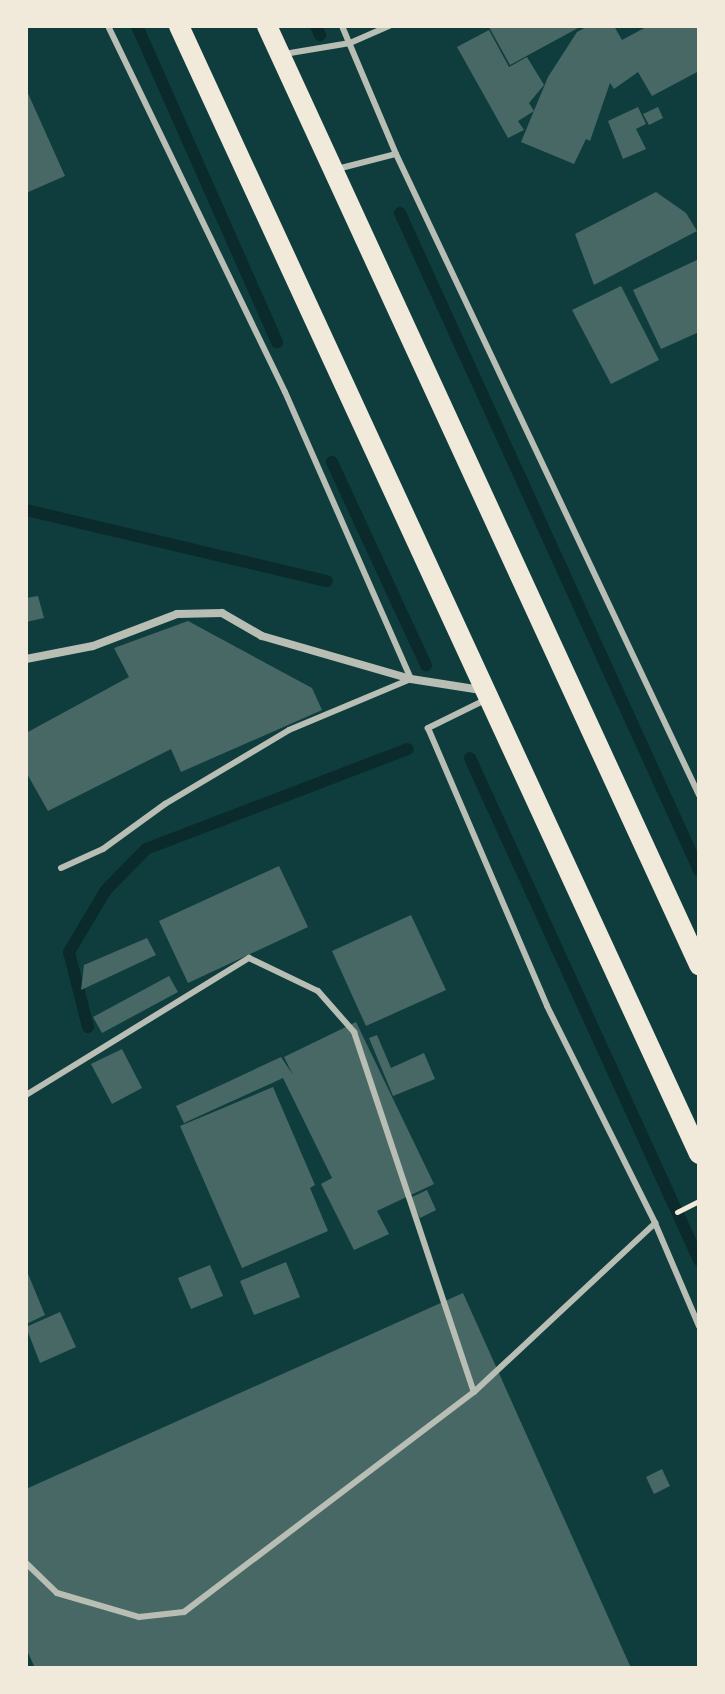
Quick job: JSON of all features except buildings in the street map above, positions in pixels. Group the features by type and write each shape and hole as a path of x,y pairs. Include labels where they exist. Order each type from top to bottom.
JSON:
{"main road":[{"path":"179,26 483,695 699,1154"},
{"path":"267,26 699,965"}],"street":[{"path":"26,659 93,646 177,614 222,613 262,636 411,679 483,695"}],"lane":[{"path":"61,868 103,849 165,804 289,730 411,679 285,392 108,26"},
{"path":"342,26 396,154 699,795"},
{"path":"281,55 350,43 389,26"},
{"path":"334,170 396,154"},
{"path":"483,695 428,728 547,1006 655,1223 699,1326"},
{"path":"26,1095 249,958 318,991 354,1032 474,1392"},
{"path":"26,1563 57,1593 139,1617 184,1612 474,1392 655,1223"}],"path":[{"path":"665,1218 698,1202"}],"waterway":[{"path":"137,26 277,342"},
{"path":"316,26 320,35"},
{"path":"400,213 699,870"},
{"path":"332,462 426,665"},
{"path":"26,510 327,581"},
{"path":"88,1027 69,952 106,890 146,849 408,749"},
{"path":"470,758 699,1260"}]}
